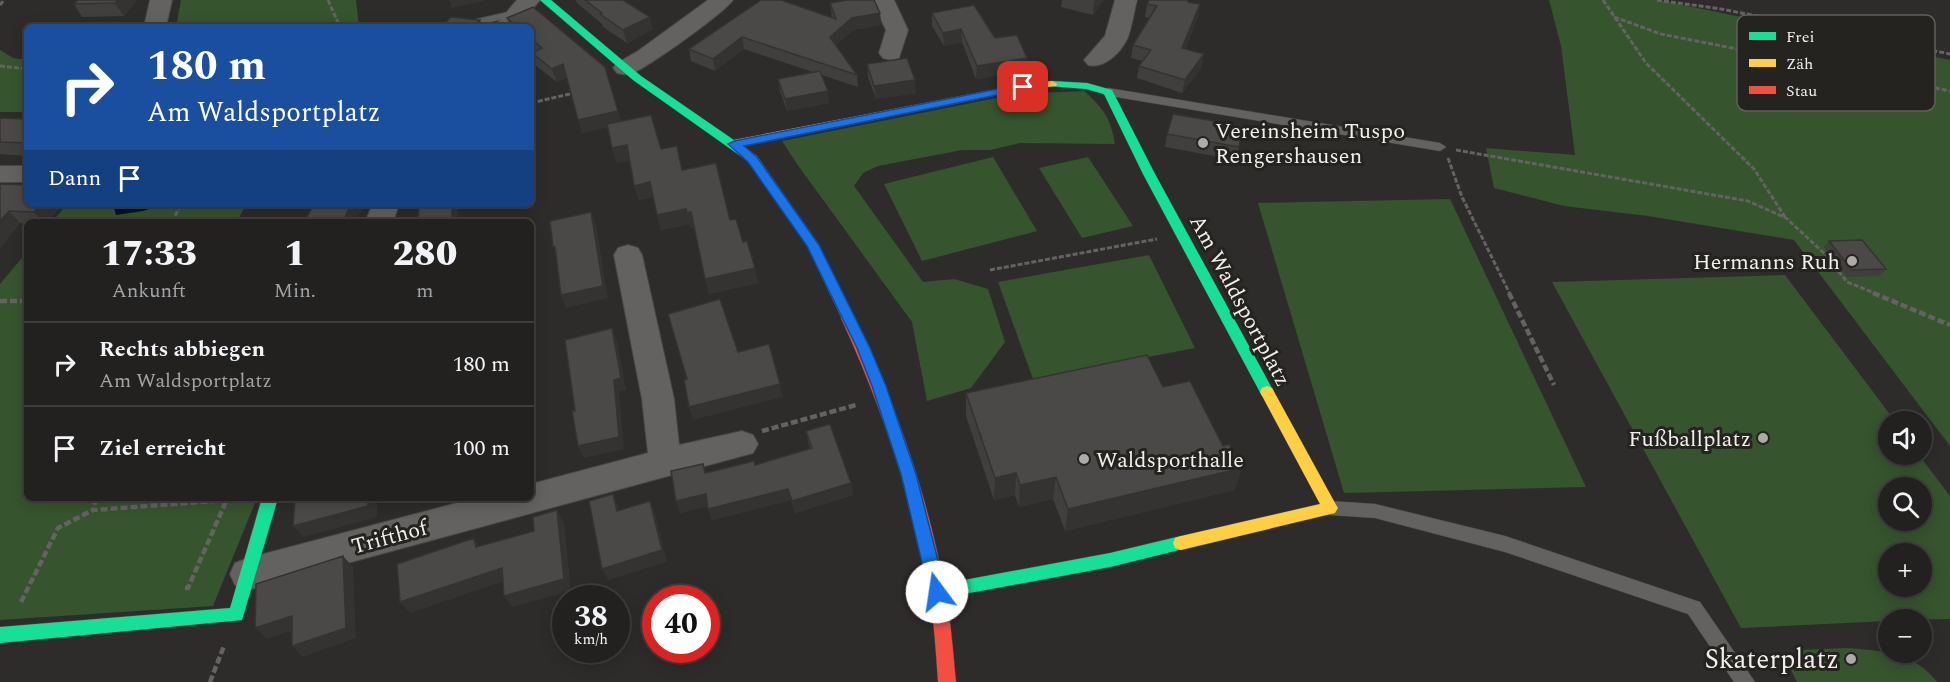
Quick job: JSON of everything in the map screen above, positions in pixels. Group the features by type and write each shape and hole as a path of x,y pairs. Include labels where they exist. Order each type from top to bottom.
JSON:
{"street":[{"path":"156,24 161,0"},
{"path":"545,0 625,68 753,159 813,245 863,348 884,399 909,474 937,592 947,682"},
{"path":"625,68 646,56 722,0"},
{"path":"883,0 897,30 891,53"},
{"path":"1096,60 1116,38 1125,0"},
{"path":"734,144 1023,87 1081,84 1108,92"},
{"name":"Am Waldsportplatz","path":"1108,92 1330,508"},
{"path":"0,174 24,174"},
{"path":"628,255 658,399 665,462"},
{"name":"Trifthof","path":"534,497 742,444"},
{"path":"0,635 236,615 269,501"},
{"name":"Trifthof","path":"248,574 519,501"},
{"path":"937,592 1110,560 1330,508"}],"lane":[{"path":"467,24 518,13"},
{"path":"1108,92 1440,147"},
{"path":"1330,508 1375,511 1505,544 1694,608 1745,682"}],"path":[{"path":"0,5 4,0"},
{"path":"328,0 339,24"},
{"path":"1603,0 1646,63 1754,168 1786,218 1825,254 1847,282 1950,325"},
{"path":"1657,0 1752,15"},
{"path":"1614,17 1661,34 1737,49"},
{"path":"1935,51 1950,54"},
{"path":"0,66 24,69"},
{"path":"1935,88 1950,91"},
{"path":"534,102 581,92"},
{"path":"1440,147 1748,201 1786,218"},
{"path":"1440,147 1449,159 1462,197 1554,385"},
{"path":"990,270 1182,234"},
{"path":"0,301 24,301"},
{"path":"742,444 740,437 884,399"},
{"path":"93,510 95,501"},
{"path":"33,602 21,603 58,528 93,510 214,501"},
{"path":"176,589 188,588 227,501"}],"green space":[{"path":"181,0 356,0 359,24 177,24"},
{"path":"1549,0 1659,0 1737,16 1737,111 1935,111 1935,57 1950,60 1950,446 1932,422 1932,411 1923,411 1794,240 1648,216 1564,206 1494,188 1486,148 1575,155 1561,46"},
{"path":"0,50 13,58 24,60 24,112 0,112"},
{"path":"1084,91 1105,114 1115,144 1020,143 990,150 962,150 878,166 863,173 854,186 923,282 954,279 988,289 1005,342 971,388 927,401 912,322 782,141 1016,94"},
{"path":"993,157 1037,231 922,261 884,184"},
{"path":"1088,157 1133,226 1082,238 1039,168"},
{"name":"Fußballplatz","path":"1450,199 1586,487 1344,493 1258,203"},
{"path":"64,207 244,207 238,219 54,219"},
{"path":"1149,255 1195,348 1033,379 998,282"},
{"path":"24,256 24,501 256,501 213,606 0,620 0,284"},
{"name":"Fußballplatz","path":"1785,275 1887,411 1878,411 1878,465 1927,465 1950,496 1950,619 1932,619 1932,609 1878,609 1878,621 1741,628 1552,282"},
{"name":"Skaterplatz","path":"1847,648 1878,651 1878,663 1916,663 1937,682 1797,682 1789,666 1798,650"}],"water":[{"path":"114,207 155,207 143,211 116,215"}],"building":[{"path":"78,0 118,0 115,3 74,4"},
{"path":"585,0 623,0 650,17 623,30"},
{"path":"761,0 781,0 836,19 830,3 874,0 880,13 852,18 830,37 857,75 742,37 713,59 689,49"},
{"path":"1149,0 1188,0 1188,2 1200,4 1182,48 1204,54 1185,80 1139,66 1151,50 1133,45 1157,6 1147,4"},
{"path":"974,5 995,38 1017,35 1027,58 977,66 961,29 943,33 932,13"},
{"path":"533,7 605,67 618,111 578,120 563,64 552,69 534,55 534,52 542,48 534,41 534,24 514,24 507,18"},
{"path":"451,17 480,20 476,24 444,24"},
{"path":"907,58 915,80 874,86 867,64"},
{"path":"820,71 828,91 785,99 778,79"},
{"path":"1173,114 1243,126 1239,147 1167,134"},
{"path":"651,115 661,149 677,146 682,170 716,163 730,220 736,219 743,242 747,241 755,268 705,279 691,212 687,213 686,209 657,215 650,182 634,186 627,145 612,148 607,124"},
{"path":"0,118 24,119 24,143 0,142"},
{"path":"0,184 24,185 24,207 38,207 34,212 9,211 0,221"},
{"path":"312,207 350,207 344,219 306,219"},
{"path":"419,207 452,207 452,219 418,219"},
{"path":"591,212 603,286 561,295 550,221"},
{"path":"1862,240 1886,269 1852,270 1829,241"},
{"path":"720,299 738,352 769,344 780,384 689,407 684,380 687,379 668,314"},
{"path":"612,328 621,378 614,380 619,437 578,446 565,340"},
{"name":"Waldsporthalle","path":"1147,355 1163,387 1190,381 1223,446 1229,444 1242,468 1068,509 1056,477 1020,485 1016,473 995,478 966,393"},
{"path":"830,424 851,483 792,501 788,489 708,509 706,494 676,501 671,471 703,464 705,473 754,461 755,465 812,448 806,431"},
{"path":"613,494 617,511 650,501 662,550 602,569 589,501"},
{"path":"295,501 368,501 368,506 293,526"},
{"path":"557,510 564,579 504,596 502,568 400,602 397,564 474,538 476,547 534,531 533,517"},
{"path":"343,556 346,628 292,646 292,616 255,628 256,584"}],"traffic: fast":[{"path":"545,0 637,78 753,159 813,245 848,318"},
{"path":"1052,84 1087,86 1108,92 1149,174 1267,392"},
{"path":"0,635 236,615 269,501"},
{"path":"937,592 1110,560 1181,543"}],"traffic: slow":[{"path":"734,144 1023,87 1052,84"},
{"path":"1181,543 1330,508 1267,392"}],"traffic: jam":[{"path":"848,318 890,417 912,486 937,591 947,682"}],"place":[{"name":"Vereinsheim Tuspo Rengershausen","path":"1203,143"},
{"name":"Hermanns Ruh","path":"1852,261"},
{"name":"Fußballplatz","path":"1763,438"},
{"name":"Waldsporthalle","path":"1084,459"},
{"name":"Skaterplatz","path":"1851,659"}],"route":[{"path":"937,592 909,474 879,386 863,348 813,245 753,159 734,144 1023,87"}]}
